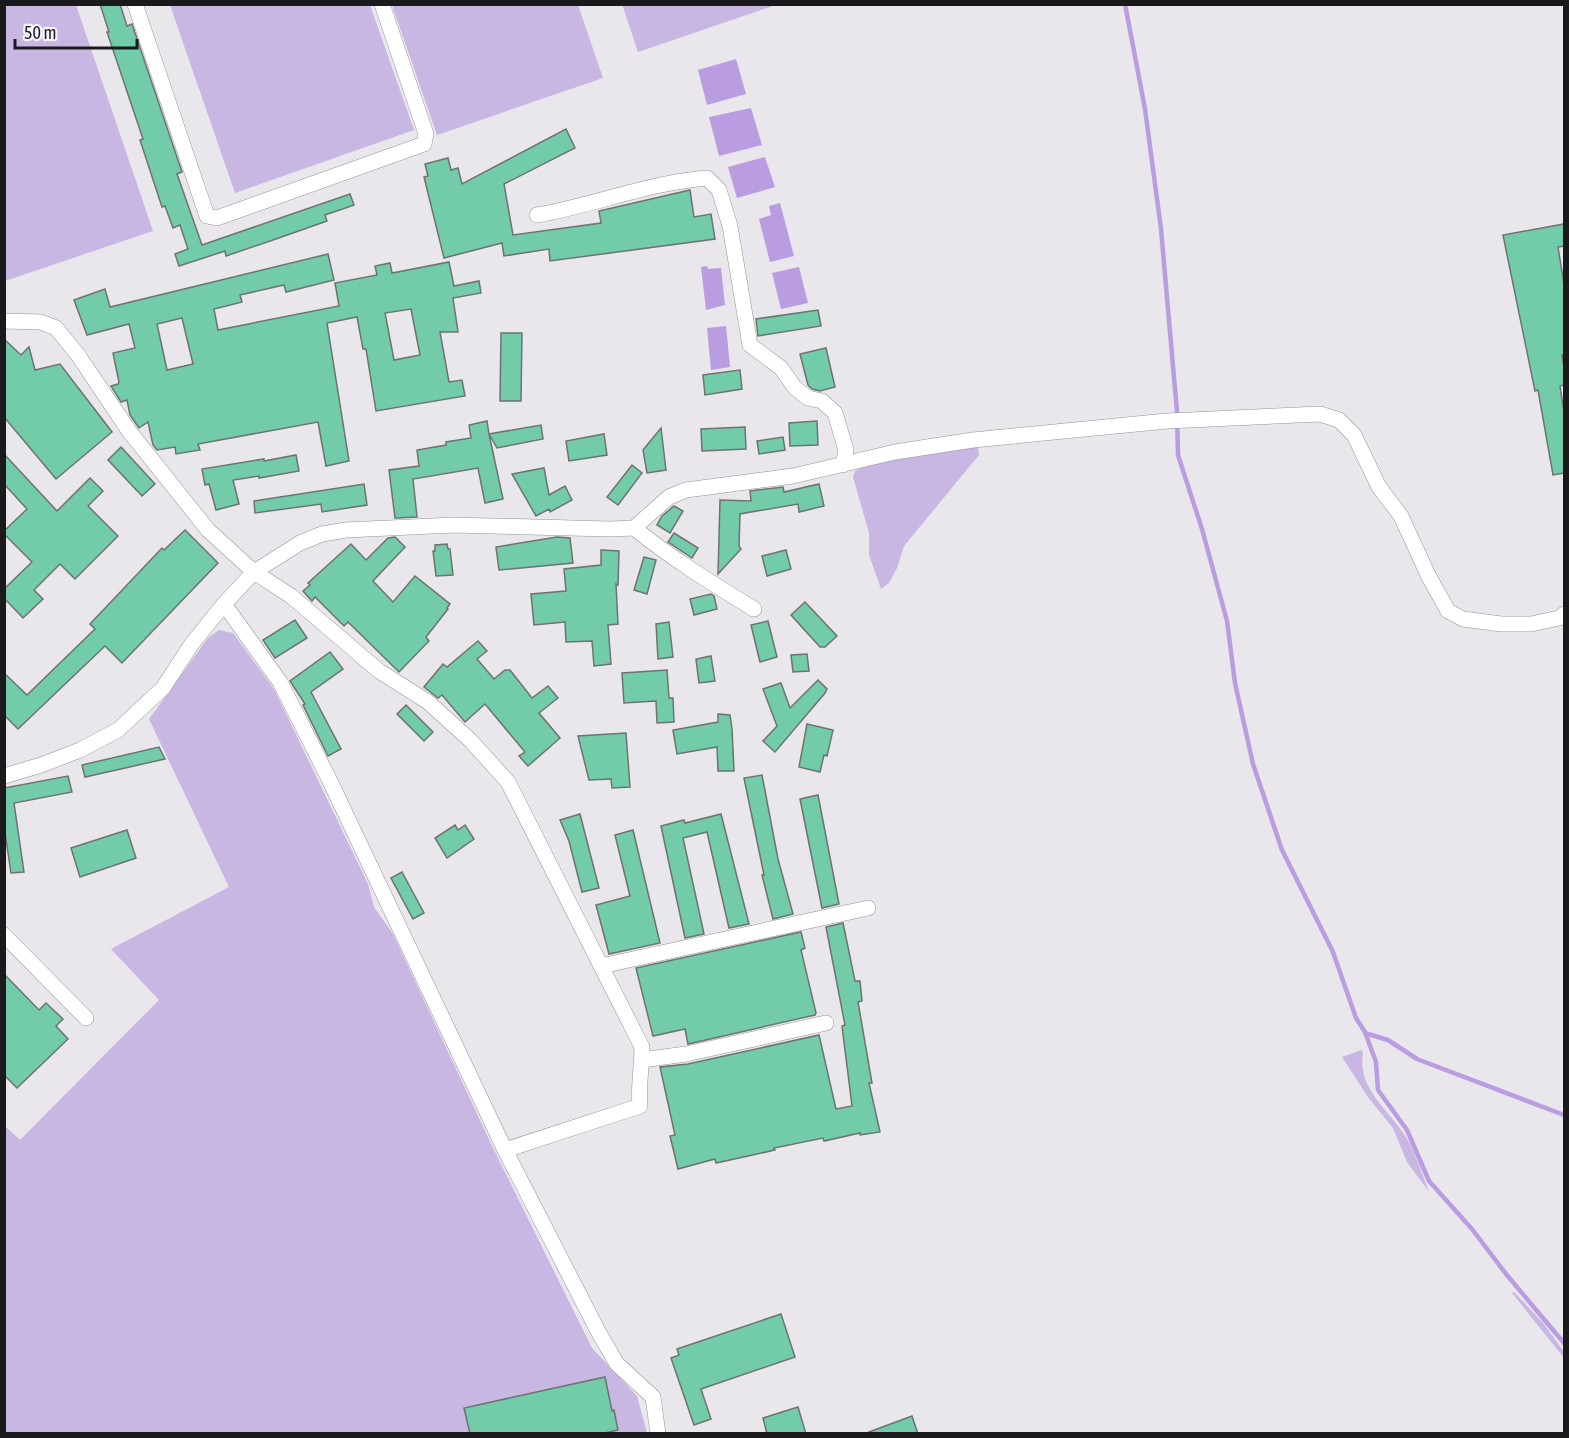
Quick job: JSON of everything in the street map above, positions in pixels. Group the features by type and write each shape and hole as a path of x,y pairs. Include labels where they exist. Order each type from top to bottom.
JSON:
{"street":[{"path":"135,4 207,216 217,218 424,144 426,134 382,4"},
{"path":"537,215 577,208 625,192 707,178 719,189 730,226 750,345 781,368 795,388 808,398 822,401 836,413 846,450 843,465"},
{"path":"4,321 41,322 56,328 78,355 129,431 208,530 254,572 291,596 379,671 428,702 470,740 508,782 642,1047 642,1060 640,1106 505,1150"},
{"path":"4,776 80,750 118,730 163,688 192,645 224,604 254,572 300,543 322,534 346,530 454,525 634,528 669,497 686,490 793,476 895,452 973,440 1179,421 1320,414 1339,420 1354,435 1379,487 1401,516 1428,575 1448,611 1463,619 1501,624 1531,624 1558,618 1564,614"},
{"path":"634,528 723,591 754,609"},
{"path":"224,604 280,682 329,779 505,1150 618,1364 654,1397 658,1434"},
{"path":"601,966 868,908"},
{"path":"7,937 86,1018"},
{"path":"642,1060 686,1054 826,1023"}],"shaded area":[{"path":"622,4 776,4 776,5 638,52"},
{"path":"4,5 76,5 153,231 5,281"},
{"path":"170,5 370,5 414,130 235,193"},
{"path":"392,5 578,5 603,78 437,135"},
{"path":"736,59 746,94 707,105 698,70"},
{"path":"751,108 762,145 719,156 709,117"},
{"path":"765,157 775,187 737,198 728,167"},
{"path":"780,203 794,256 770,262 759,219 771,215 769,206"},
{"path":"707,266 708,269 721,268 725,305 706,310 701,267"},
{"path":"799,267 808,303 781,309 772,273"},
{"path":"726,326 730,367 711,370 707,328"},
{"path":"978,447 979,455 904,546 889,583 881,589 869,555 869,533 853,477 855,471 899,455"},
{"path":"219,630 233,633 274,689 368,884 374,907 393,934 492,1146 592,1348 637,1396 647,1433 5,1433 4,1125 20,1140 159,1000 111,949 229,887 149,719 208,638"},
{"path":"1361,1050 1365,1079 1378,1102 1410,1144 1429,1192 1407,1162 1393,1128 1368,1097 1342,1057"},
{"path":"1514,1292 1544,1324 1564,1352 1564,1358 1512,1293"}],"building":[{"path":"100,4 120,4 127,26 132,24 182,172 177,174 202,245 350,194 354,205 325,215 327,221 273,240 226,256 225,251 179,266 175,254 188,249 180,225 173,228 165,206 162,207"},
{"path":"566,129 575,148 504,184 513,235 601,223 599,211 690,190 694,217 711,214 715,239 550,261 549,249 504,256 502,243 444,258 424,177 428,176 425,164 448,158 451,170 458,168 462,184"},
{"path":"1564,224 1564,246 1558,247 1564,284 1564,354 1562,355 1564,385 1560,386 1564,412 1564,473 1553,475 1538,390 1535,391 1503,235"},
{"path":"328,254 334,280 286,292 284,285 240,295 242,302 214,309 218,330 339,306 335,283 377,275 375,266 390,263 392,273 449,262 454,286 479,281 481,293 453,298 458,332 440,332 449,382 462,380 465,396 376,411 366,349 363,349 357,317 327,323 349,461 326,466 318,422 198,444 200,450 176,454 175,447 157,450 153,445 148,422 139,428 130,415 127,400 121,402 111,386 119,382 113,353 135,348 129,324 87,335 74,300 105,289 110,307","holes":["411,309 420,355 394,360 385,313","182,318 193,364 167,370 157,324"]},
{"path":"818,310 821,326 758,336 756,319"},
{"path":"501,333 522,333 521,401 500,401"},
{"path":"4,339 21,355 29,347 35,370 60,364 112,432 56,479 4,417"},
{"path":"826,348 835,387 820,391 808,385 800,354"},
{"path":"740,370 742,389 705,395 703,375"},
{"path":"487,421 503,499 485,503 478,468 413,479 417,517 395,518 389,470 419,466 417,450 471,438 469,425"},
{"path":"817,421 818,445 790,446 789,423"},
{"path":"541,425 543,439 497,448 489,434"},
{"path":"745,427 746,449 702,451 701,429"},
{"path":"661,428 666,470 647,473 643,450"},
{"path":"604,434 607,455 569,461 566,441"},
{"path":"783,437 785,450 759,454 757,441"},
{"path":"121,447 155,484 142,496 108,460"},
{"path":"4,454 57,511 90,478 103,491 88,506 118,536 75,579 60,564 34,590 43,599 23,618 4,598 4,589 32,562 4,534 4,531 27,509 4,484"},
{"path":"296,455 299,471 233,480 239,504 216,510 209,484 205,485 202,469"},
{"path":"632,465 642,473 618,505 607,497"},
{"path":"544,468 549,495 565,486 572,500 550,512 549,509 536,516 512,474"},
{"path":"364,484 367,505 322,512 321,504 255,513 254,501"},
{"path":"819,484 824,506 799,512 798,504 740,514 739,546 741,549 718,574 720,500 751,501 750,491 783,487 784,492"},
{"path":"674,506 683,511 670,533 657,525 662,516"},
{"path":"185,530 218,563 122,663 105,646 18,729 4,715 4,673 27,695 95,629 90,624 162,548 164,550"},
{"path":"674,533 698,548 692,558 668,542"},
{"path":"395,537 405,547 373,581 393,602 415,576 450,604 426,637 429,641 399,672 348,622 344,626 315,597 312,601 303,591 310,585 308,583 351,544 366,560 388,538"},
{"path":"557,537 570,538 573,563 499,570 496,547"},
{"path":"447,544 450,549 453,575 436,576 433,551 435,551 435,545"},
{"path":"601,550 619,551 618,585 616,584 618,624 608,625 611,664 594,666 592,641 566,642 565,622 534,625 531,594 566,591 564,569 601,565"},
{"path":"786,550 791,569 767,576 762,556"},
{"path":"644,557 656,560 647,594 634,590"},
{"path":"711,594 714,596 717,609 694,615 690,599"},
{"path":"805,602 837,636 825,647 820,647 791,615"},
{"path":"295,620 307,638 275,658 263,640"},
{"path":"768,621 777,657 760,662 751,625"},
{"path":"669,622 673,657 658,659 656,624"},
{"path":"478,641 487,651 477,659 494,679 505,670 510,670 532,698 548,686 558,698 539,713 560,738 528,766 519,756 525,752 485,704 465,722 442,695 438,698 424,687 443,664 447,667"},
{"path":"330,652 343,669 311,692 341,749 328,756 303,705 305,704 290,681"},
{"path":"807,654 809,671 793,672 791,655"},
{"path":"711,656 715,681 699,683 696,659"},
{"path":"667,670 669,698 673,698 674,722 657,723 656,701 624,703 622,673"},
{"path":"818,680 827,689 825,693 775,752 763,741 777,726 763,689 781,683 790,708"},
{"path":"406,705 433,732 424,741 397,714"},
{"path":"718,714 730,715 734,771 718,771 717,747 677,754 673,730 718,722"},
{"path":"807,724 833,730 827,756 824,755 820,772 799,767"},
{"path":"626,733 630,787 612,788 611,779 589,780 578,736"},
{"path":"159,747 165,759 85,777 82,765"},
{"path":"762,775 778,859 793,914 773,919 762,875 764,875 744,778"},
{"path":"68,776 72,792 14,803 24,872 11,873 4,826 4,788"},
{"path":"818,795 839,904 822,908 800,799"},
{"path":"580,814 599,888 582,892 569,841 560,820"},
{"path":"721,814 749,924 729,928 707,832 683,838 704,934 685,938 661,826"},
{"path":"455,825 458,830 465,825 474,839 447,858 435,838"},
{"path":"127,830 136,858 80,877 71,848"},
{"path":"633,830 660,943 609,954 596,905 630,896 615,835"},
{"path":"402,872 424,913 413,919 391,878"},
{"path":"843,923 855,981 860,981 862,1001 858,1002 872,1083 869,1083 880,1132 860,1135 860,1133 824,1141 823,1138 716,1163 715,1159 678,1169 670,1136 675,1135 660,1067 688,1064 819,1035 836,1109 852,1106 842,1026 845,1025 826,927"},
{"path":"801,932 805,948 801,950 815,1015 688,1044 685,1029 653,1036 636,968"},
{"path":"4,974 39,1010 46,1003 63,1019 56,1026 68,1039 17,1088 4,1075"},
{"path":"781,1314 795,1357 701,1389 711,1419 694,1425 671,1358 679,1355 677,1349"},
{"path":"605,1377 618,1430 600,1434 470,1434 464,1408"},
{"path":"798,1407 806,1434 767,1434 763,1418"},
{"path":"912,1416 918,1434 870,1434 869,1432"}],"waterway":[{"path":"1125,4 1145,109 1161,229 1177,412 1178,455 1202,529 1227,621 1235,683 1253,764 1282,850 1333,952 1356,1018 1365,1032 1376,1062 1378,1090 1407,1130 1429,1181 1472,1229 1506,1274 1564,1343"},
{"path":"1365,1033 1388,1040 1417,1059 1564,1115"}]}
